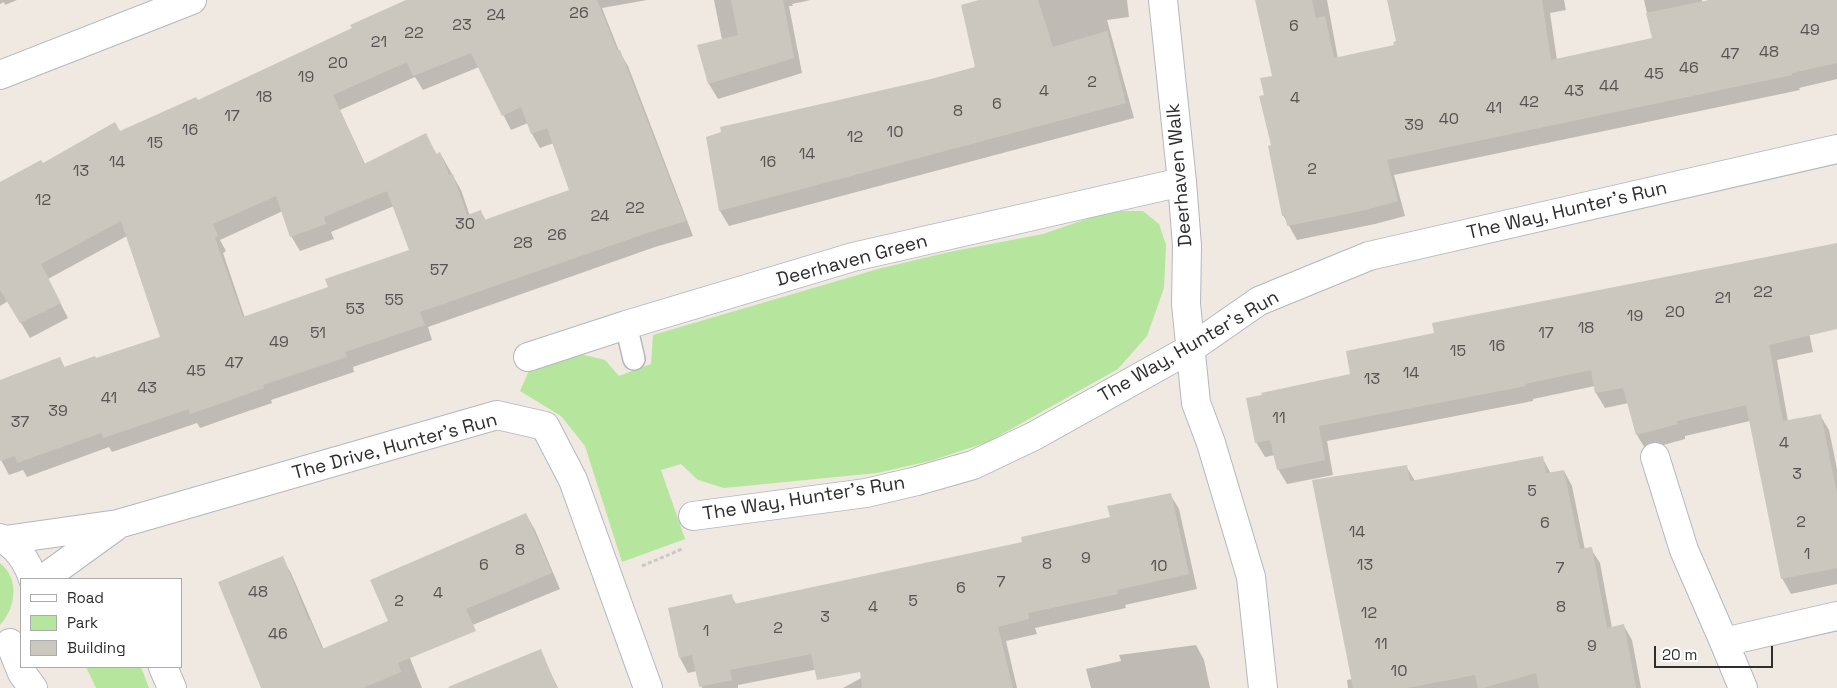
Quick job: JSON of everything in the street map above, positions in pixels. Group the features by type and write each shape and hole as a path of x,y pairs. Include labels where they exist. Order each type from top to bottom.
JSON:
{"street":[{"path":"0,75 192,0"},
{"name":"Deerhaven Walk","path":"1163,0 1182,182 1187,246 1186,304 1196,403 1211,443 1250,577 1263,688"},
{"name":"The Way, Hunter's Run","path":"693,516 866,493 973,465 1034,436 1190,349 1259,301 1369,256 1837,149"},
{"name":"Deerhaven Green","path":"528,357 626,325 853,257 1182,182"},
{"name":"The Drive, Hunter's Run","path":"3,539 118,524 497,415 545,426 573,480 648,688"},
{"path":"1655,457 1684,550 1743,688"},
{"name":"The Drive, Hunter's Run","path":"44,578 118,524"},
{"path":"3,539 19,552 33,578"},
{"path":"1724,642 1837,616"},
{"path":"10,641 20,668"},
{"path":"20,668 33,688"},
{"path":"163,668 172,688"}],"lane":[{"path":"626,325 634,359"}],"path":[{"path":"609,580 687,546 699,537 693,516"}],"green space":[{"path":"1110,211 1143,211 1159,224 1166,245 1164,288 1147,336 1118,369 988,442 930,461 877,473 724,488 698,480 681,464 661,470 685,539 622,562 585,446 561,416 520,391 532,364 572,352 605,360 619,376 651,364 653,335 878,269 949,252 1043,234"},
{"path":"0,563 11,577 14,594 10,610 0,625"},
{"path":"86,668 141,668 149,688 96,688"}],"building":[{"path":"406,0 597,0 617,50 620,50 686,221 420,312 425,325 345,352 347,357 263,385 264,388 225,402 190,414 189,409 103,438 101,433 17,463 15,456 0,461 0,380 60,357 64,367 160,337 121,221 41,264 61,303 20,323 0,290 0,182 41,160 43,163 115,122 120,131 196,97 198,100 352,28 350,25","holes":["471,53 502,116 521,107 531,134 547,128 569,190 484,220 481,210 467,215 453,174 449,175 440,152 436,154 426,133 364,164 333,95 407,62 413,76","387,191 409,250 325,279 328,287 243,317 215,238 218,236 213,224 276,196 290,237 326,224 324,217"]},
{"path":"731,0 783,0 794,58 708,84 697,45 738,35"},
{"path":"979,0 1038,0 1053,47 1107,31 1126,103 719,211 706,137 721,132 720,127 931,79 975,67 961,5"},
{"path":"1255,0 1312,0 1316,18 1325,16 1334,58 1394,45 1393,42 1396,41 1387,0 1542,0 1551,60 1652,38 1646,13 1709,0 1837,0 1837,63 1792,73 1792,75 1387,160 1398,201 1366,210 1287,226 1285,215 1282,216 1268,146 1271,145 1259,96 1264,95 1260,78 1272,76"},
{"path":"1837,243 1837,329 1769,345 1783,421 1821,414 1837,494 1837,568 1781,579 1746,405 1677,421 1678,424 1636,435 1623,388 1595,393 1591,370 1525,384 1526,386 1319,426 1325,460 1277,470 1270,440 1255,443 1246,398 1350,374 1346,351 1434,333 1432,323"},
{"path":"1543,456 1546,473 1564,470 1580,549 1592,547 1607,628 1624,624 1636,688 1539,688 1536,673 1483,688 1478,688 1475,675 1407,688 1353,688 1312,480 1407,465 1410,481"},
{"path":"1171,493 1189,574 1117,590 1118,594 1028,613 1029,619 998,627 1013,688 862,688 860,672 817,680 811,654 730,670 732,680 699,687 692,655 679,658 668,608 732,594 734,604 1022,542 1021,537 1110,517 1107,506"},
{"path":"526,513 552,573 466,609 476,631 398,663 401,672 363,688 261,688 218,582 283,556 322,649 388,621 370,580"},
{"path":"541,649 557,688 448,687"}]}
